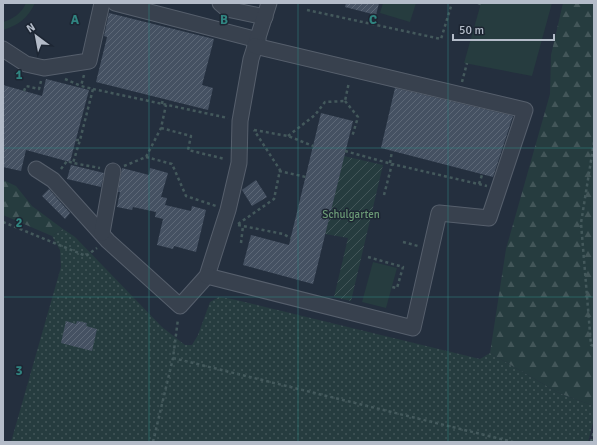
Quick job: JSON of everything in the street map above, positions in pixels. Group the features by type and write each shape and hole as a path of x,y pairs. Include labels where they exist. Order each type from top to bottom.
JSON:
{"street":[{"path":"3,49 26,64 44,68 89,61 102,3"},
{"path":"115,3 352,69 525,110 489,218 439,213 413,328 207,276"},
{"path":"36,169 53,180 105,237 180,306 207,276 228,210 239,163 240,121 251,59 267,10 228,9 220,3"},
{"path":"105,237 113,170"}],"path":[{"path":"307,10 441,39 452,3"},
{"path":"81,86 89,61"},
{"path":"459,94 467,63"},
{"path":"24,91 26,86 39,88 44,68"},
{"path":"345,101 352,69"},
{"path":"70,82 93,89 240,121"},
{"path":"93,89 73,163 113,170 146,157 172,164 186,196 228,210"},
{"path":"162,104 163,98"},
{"path":"288,136 314,114 325,102 345,101"},
{"path":"345,101 358,117 352,137"},
{"path":"146,157 161,128 166,105"},
{"path":"161,128 191,136 188,150 239,163"},
{"path":"291,238 283,234 236,225 274,199 280,170 254,130 288,136 313,146"},
{"path":"594,142 581,223 591,345 594,346"},
{"path":"346,151 391,164 499,189"},
{"path":"384,195 391,164 392,151"},
{"path":"279,171 306,177"},
{"path":"479,184 482,175"},
{"path":"3,222 86,256 105,237"},
{"path":"241,243 243,226"},
{"path":"368,257 403,267 397,288 392,287"},
{"path":"153,442 174,358 180,306"},
{"path":"174,358 513,442"},
{"path":"591,442 594,431"}],"green space":[{"path":"26,3 35,3 26,17 14,26 3,30 3,22 17,15"},
{"path":"383,3 416,3 410,22 380,13"},
{"path":"481,3 552,3 532,76 464,63"},
{"path":"563,3 594,3 594,406 559,393 490,353 506,249 550,94 551,55"},
{"name":"Schulgarten","path":"344,156 383,165 351,301 334,297 348,238 325,234"},
{"path":"3,180 16,186 32,206 63,229 52,236 3,215"},
{"path":"63,229 75,237 162,327 185,345 192,345 198,335 210,302 219,297 480,359 490,353 559,393 594,406 594,419 588,442 11,442 61,267 60,250 52,236"},
{"path":"373,262 397,268 386,308 362,302"}],"building":[{"path":"346,3 379,3 376,15 345,7"},
{"path":"109,13 214,39 202,85 213,88 208,110 96,82 107,37 104,36"},
{"path":"46,79 89,90 70,162 26,150 21,171 3,167 3,85 42,96"},
{"path":"395,88 513,116 493,177 381,148"},
{"path":"321,113 353,121 313,284 243,265 251,235 289,245"},
{"path":"71,165 104,173 101,187 67,179"},
{"path":"122,168 149,175 150,168 168,173 161,197 167,198 165,205 191,211 192,206 206,210 196,252 174,246 173,249 157,245 163,219 155,217 156,212 133,207 132,210 117,207"},
{"path":"256,180 267,197 252,206 242,190"},
{"path":"49,189 70,213 65,219 42,196"},
{"path":"66,321 76,324 77,321 87,323 86,326 97,329 92,351 61,343"}]}
